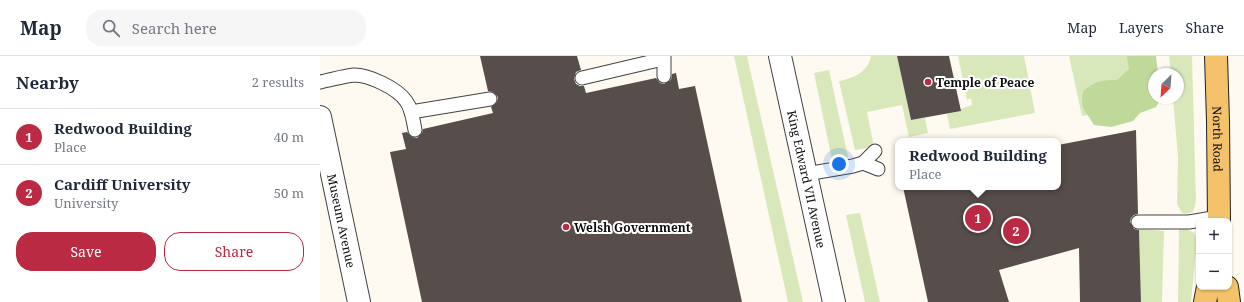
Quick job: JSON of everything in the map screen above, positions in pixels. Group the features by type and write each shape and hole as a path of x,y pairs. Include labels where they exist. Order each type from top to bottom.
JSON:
{"main road":[{"name":"North Road","path":"1216,56 1219,218"},
{"path":"1205,302 1207,290"},
{"path":"1227,290 1229,302"}],"street":[{"name":"King Edward VII Avenue","path":"780,56 834,302"},
{"name":"Museum Avenue","path":"320,116 359,302"}],"lane":[{"path":"582,78 663,57 664,76"},
{"path":"320,82 353,75 372,78 397,92 406,100 411,112 415,130"},
{"path":"411,112 490,100"},
{"path":"806,174 854,166 863,163 875,151"},
{"path":"863,163 878,169"},
{"path":"1138,222 1196,221"}],"green space":[{"path":"734,56 747,56 803,302 788,302"},
{"path":"871,56 897,56 911,120 925,118 928,133 909,137 902,105 867,112 874,147 855,150 839,81 855,76 864,70"},
{"path":"958,56 1024,56 1035,113 950,129 947,114 960,111 960,109 972,105 971,98 967,100"},
{"path":"1069,56 1148,56 1150,68 1148,68 1148,104 1158,104 1082,116"},
{"path":"1127,56 1156,56 1157,68 1148,68 1148,104 1158,104 1156,107 1140,113 1133,121 1111,127 1094,125 1083,106 1083,91 1099,82 1117,80 1129,69"},
{"path":"1169,56 1192,56 1196,202 1193,212 1186,214 1182,213 1177,204 1178,157 1174,104 1184,104 1184,68 1170,68"},
{"path":"829,70 848,157 832,160 814,73"},
{"path":"860,213 880,302 865,302 846,215"},
{"path":"1179,228 1184,228 1194,233 1196,238 1196,250 1191,302 1178,302"},
{"path":"1139,229 1164,231 1162,302 1141,302"}],"building":[{"name":"Welsh Government","path":"480,56 577,56 581,70 576,72 574,79 576,84 584,86 586,93 656,78 660,83 664,84 671,80 672,74 676,73 679,89 695,86 742,302 422,302 390,152 406,149 402,133 407,132 412,137 417,138 422,133 423,129 493,113 491,107 497,102 498,97 493,92 488,91"},
{"name":"Temple of Peace","path":"897,56 949,56 961,111 911,120"},
{"path":"1136,130 1138,214 1131,218 1130,222 1134,229 1139,230 1141,302 1080,302 1079,248 999,270 1009,302 928,302 904,190 1061,190 1061,144"}],"place":[{"name":"Temple of Peace","path":"928,82"},
{"name":"Redwood Building","path":"978,218"},
{"name":"Welsh Government","path":"566,227"},
{"name":"Cardiff University","path":"1016,231"}]}
